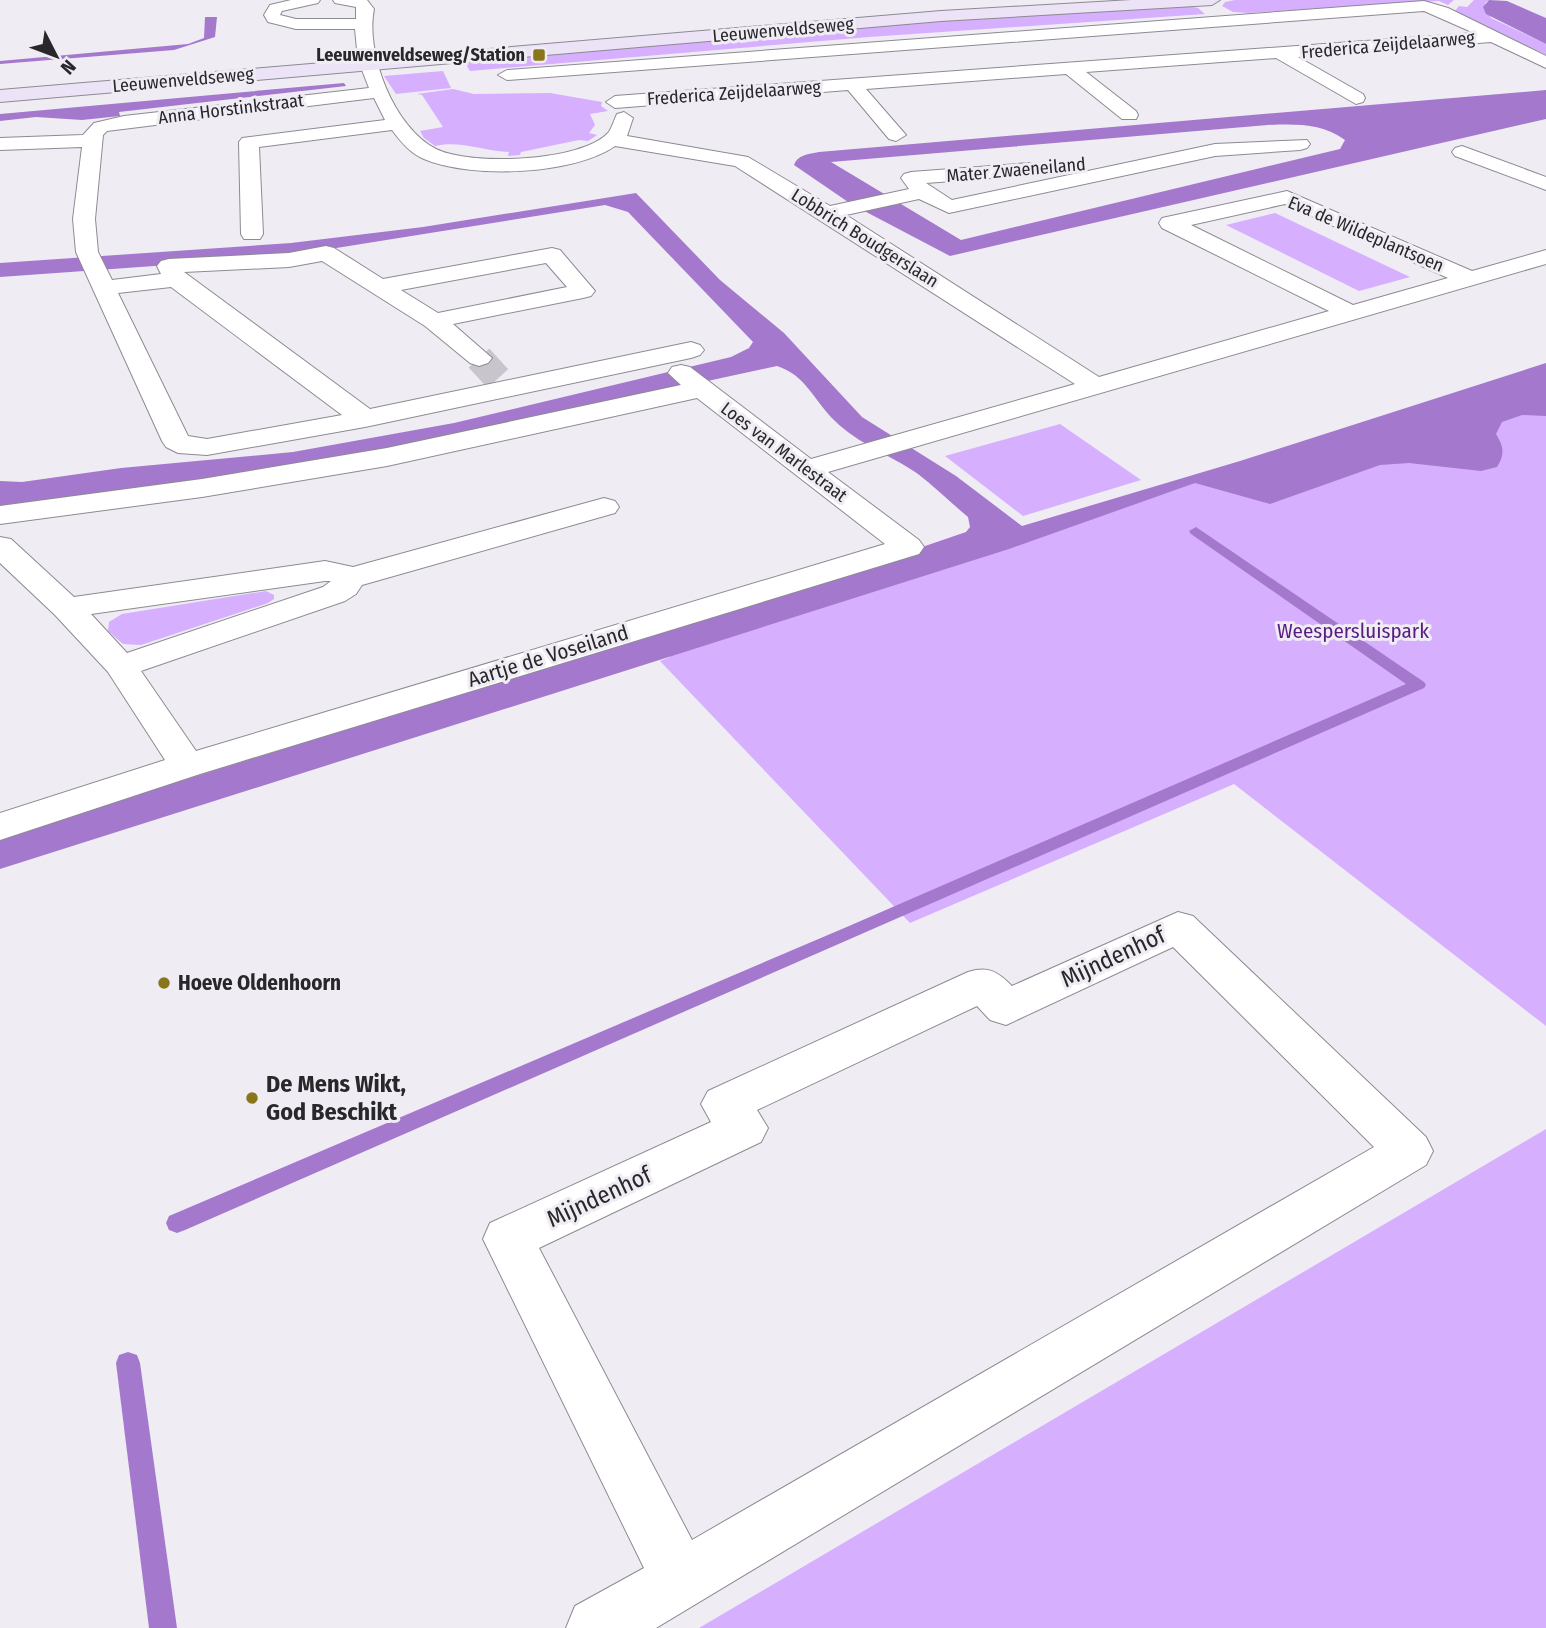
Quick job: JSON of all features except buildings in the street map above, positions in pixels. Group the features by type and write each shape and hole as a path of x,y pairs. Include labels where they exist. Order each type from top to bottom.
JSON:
{"main road":[{"name":"Leeuwenveldseweg","path":"0,96 365,60 1096,0"},
{"name":"Leeuwenveldseweg","path":"0,87 941,16 1204,0"}],"street":[{"path":"312,0 285,4 276,8 272,15 284,22 296,24 362,24"},
{"path":"341,0 362,3 366,9 362,24 365,60 380,92 412,144 433,156 476,164 508,165 566,158 593,151 615,140"},
{"name":"Leeuwenveldseweg","path":"1204,0 1231,19"},
{"name":"Leeuwenveldseweg","path":"507,75 1424,6 1438,9 1496,37"},
{"path":"1496,37 1546,63"},
{"name":"Frederica Zeijdelaarweg","path":"615,140 624,129 624,116 615,102 1496,37"},
{"name":"Frederica Zeijdelaarweg","path":"1281,54 1356,98"},
{"path":"1072,70 1129,115"},
{"path":"853,85 896,135"},
{"name":"Anna Horstinkstraat","path":"91,141 91,135 96,130 124,122 380,92"},
{"path":"252,234 249,142 398,124"},
{"name":"Lobbrich Boudgerslaan","path":"615,140 741,161 831,212 1096,386"},
{"path":"0,144 91,141 84,219 96,271 176,441 189,451 202,484"},
{"name":"Mater Zwaeneiland","path":"1139,165 1110,162 911,178 912,194 949,207 1214,150 1300,144"},
{"path":"1462,152 1546,184"},
{"path":"831,212 912,194"},
{"name":"Eva de Wildeplantsoen","path":"1351,313 1170,223 1287,197 1471,279"},
{"path":"365,419 176,279 169,266 289,260 326,253 434,321 478,358"},
{"path":"381,286 552,255 583,291 434,321"},
{"path":"806,469 1546,257"},
{"path":"96,271 176,279"},
{"name":"Loes van Marlestraat","path":"189,451 365,419 504,385 673,357 701,388 908,547"},
{"path":"0,515 202,488 387,457 701,388"},
{"path":"347,579 604,507"},
{"path":"0,546 67,608 121,666 187,766"},
{"name":"Aartje de Voseiland","path":"0,827 187,766 908,547"},
{"path":"67,608 325,571 340,572 347,579"},
{"path":"121,666 334,594 345,587 347,579"},
{"name":"Mijndenhof","path":"597,1628 681,1580 1409,1151 1178,927 1006,1008 983,984 724,1104 744,1128 508,1239 681,1580"}],"green space":[{"path":"1454,0 1448,5 1439,1 1248,13 1233,12 1222,6 1225,2"},
{"path":"1474,0 1489,0 1485,3 1491,18 1546,44 1546,55 1455,11 1459,6 1467,7"},
{"path":"1183,5 1198,8 1205,14 869,37 470,71 465,63 911,21"},
{"path":"443,71 451,88 396,94 384,76"},
{"path":"453,89 474,94 550,93 602,102 601,106 608,111 590,114 595,125 589,133 597,135 588,141 579,140 521,152 520,155 508,156 509,152 462,145 435,146 424,138 420,131 443,127 422,95 417,94"},
{"path":"1275,213 1410,277 1359,291 1226,225"},
{"name":"Weespersluispark","path":"1546,370 1546,1026 1234,784 910,923 660,661 670,657 659,645"},
{"path":"1060,424 1141,480 1023,516 945,456"},
{"path":"266,591 274,595 274,599 268,603 141,645 123,644 108,631 109,622 122,614"},
{"path":"1546,1129 1546,1628 699,1628"}],"shaded area":[{"path":"1489,0 1507,1 1546,18 1546,44 1486,14 1483,7"},
{"path":"205,17 217,17 215,37 174,50 0,64 0,61 188,44 204,38"},
{"path":"344,83 346,86 119,112 120,116 82,120 36,117 0,121 0,114"},
{"path":"1546,90 1546,119 950,256 851,204 794,165 801,157 819,152","holes":["1278,125 1327,130 1345,140 1340,149 961,240 831,162"]},
{"path":"636,193 720,280 784,333 862,417 956,476 1022,526 1240,461 1546,363 1546,416 1522,415 1502,422 1496,434 1502,450 1497,467 1481,471 1409,463 1380,465 1270,504 1195,483 1009,549 0,869 0,837 820,582 966,532 970,527 968,517 918,474 844,429 803,382 777,366 302,469 0,508 0,481 22,482 121,468 293,452 454,423 731,357 749,348 753,342 628,212 605,205 280,257 0,277 0,263 291,243 423,227"}],"waterway":[{"path":"177,1223 856,931 1418,685 1196,531"},
{"path":"128,1363 163,1628"}],"tunnel":[{"path":"479,358 500,381"}],"place":[{"name":"Leeuwenveldseweg/Station","path":"539,55"},
{"name":"Hoeve Oldenhoorn","path":"164,983"},
{"name":"De Mens Wikt, God Beschikt","path":"252,1098"}]}
